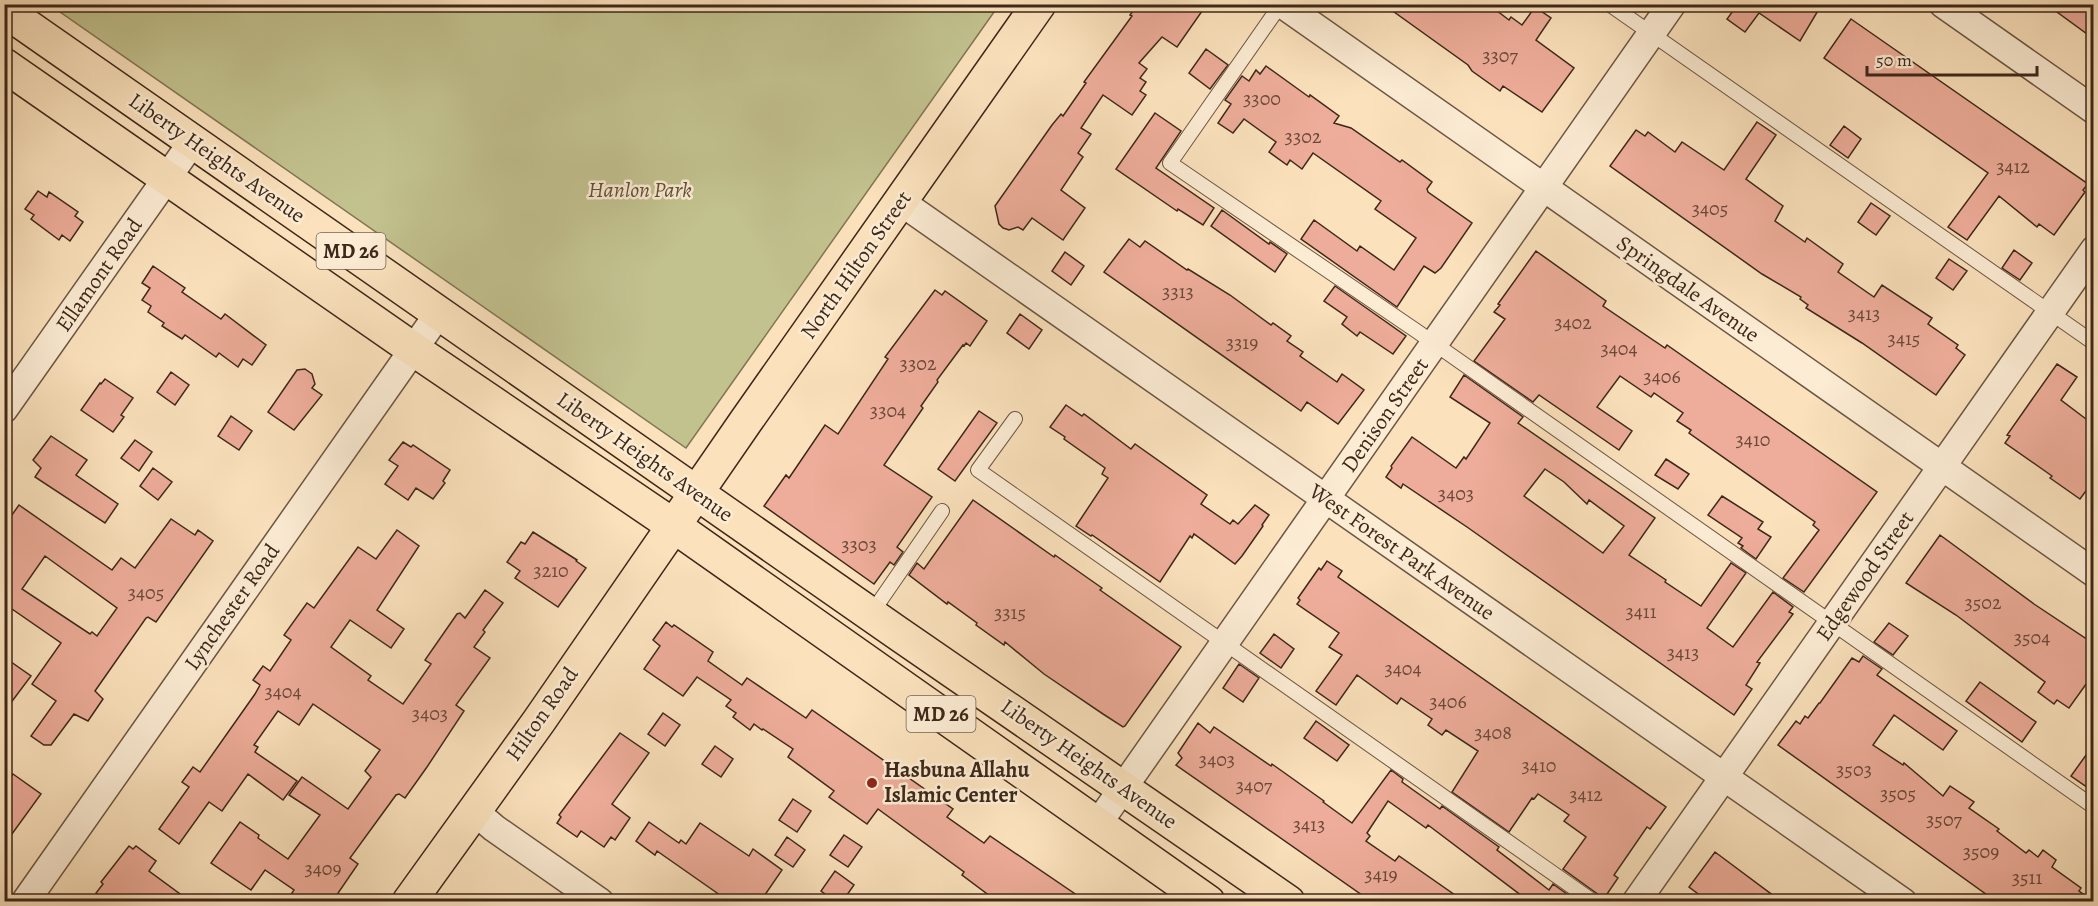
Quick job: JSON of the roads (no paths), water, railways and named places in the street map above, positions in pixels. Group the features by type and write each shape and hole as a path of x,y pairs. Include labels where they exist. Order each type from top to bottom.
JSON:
{"main road":[{"name":"North Hilton Street","path":"674,526 1040,4"},
{"name":"Liberty Heights Avenue","path":"4,10 1124,788 1278,899"},
{"name":"Liberty Heights Avenue","path":"4,65 413,349 674,526 1208,902"},
{"name":"Hilton Road","path":"410,902 674,526"}],"street":[{"name":"Springdale Avenue","path":"1282,4 2094,573"},
{"name":"Denison Street","path":"1097,825 1672,4"},
{"path":"1943,4 2094,110"},
{"name":"Ellamont Road","path":"4,409 193,141"},
{"name":"West Forest Park Avenue","path":"901,202 1903,902"},
{"name":"Edgewood Street","path":"1636,902 2094,250"},
{"name":"Lynchester Road","path":"24,902 439,313"},
{"path":"474,810 494,828 600,902"}],"lane":[{"path":"1282,4 1170,163 1435,344 2094,807"},
{"path":"1609,4 2094,344"},
{"path":"1015,419 978,470 1594,902"},
{"path":"872,614 942,511"}],"place":[{"name":"Hasbuna Allahu Islamic Center","path":"872,783"}],"park label":[{"name":"Hanlon Park","path":"640,190"}]}
